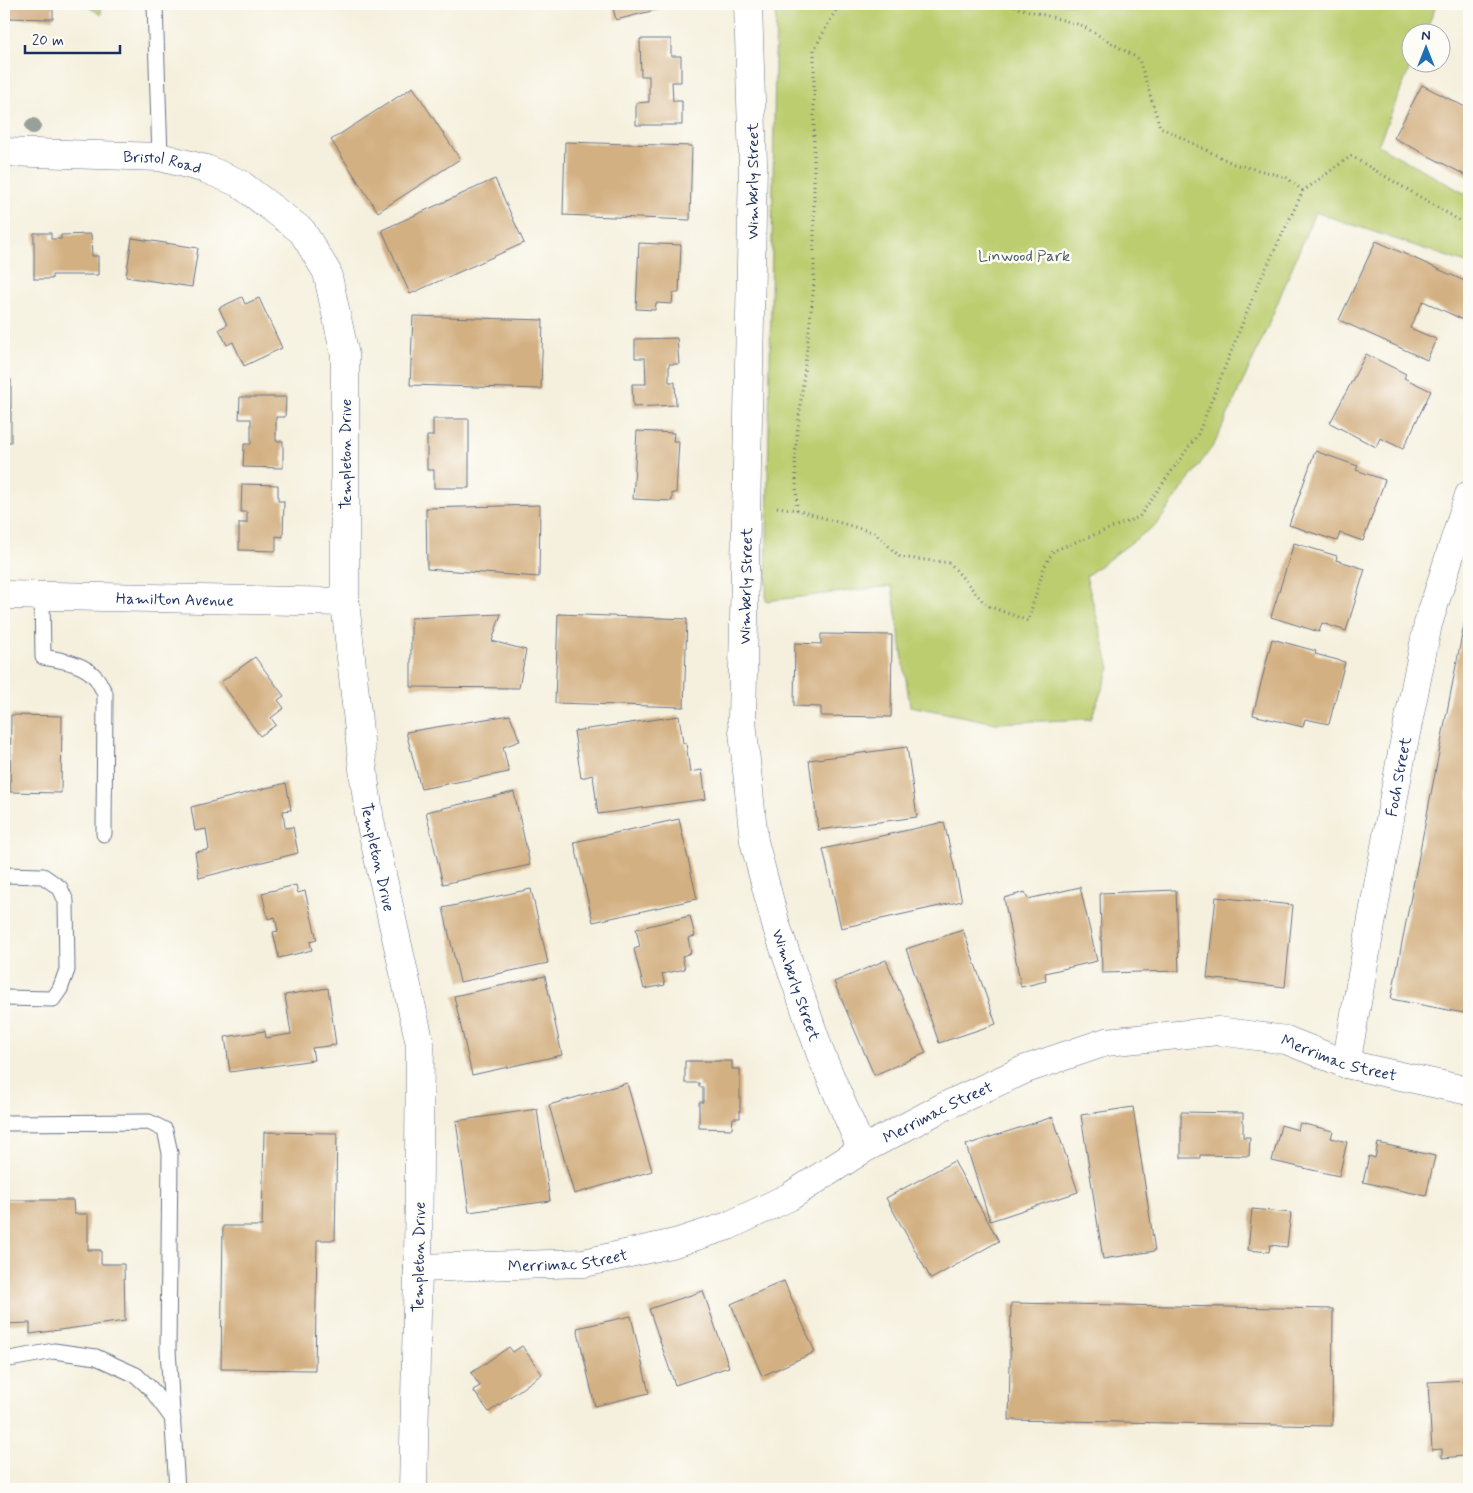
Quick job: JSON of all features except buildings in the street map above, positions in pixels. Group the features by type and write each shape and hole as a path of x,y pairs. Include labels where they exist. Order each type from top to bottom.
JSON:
{"street":[{"name":"Wimberly Street","path":"748,4 753,164 742,711 754,841 776,925 821,1055 862,1150"},
{"name":"Bristol Road","path":"4,152 160,157 206,170 239,183 302,231"},
{"name":"Templeton Drive","path":"302,231 327,272 345,355 346,602 370,821 420,1044 418,1268 413,1489"},
{"name":"Foch Street","path":"1346,1064 1400,763 1428,624 1469,494"},
{"name":"Hamilton Avenue","path":"4,595 346,602"},
{"name":"Merrimac Street","path":"418,1268 584,1263 675,1243 728,1226 789,1197 862,1150 943,1107 1026,1069 1106,1042 1218,1031 1286,1040 1346,1064 1469,1091"}],"lane":[{"path":"155,4 160,157"},
{"path":"42,596 43,657 66,661 81,667 97,678 105,693 104,834"},
{"path":"4,875 43,876 60,888 66,901 67,970 60,989 53,999 4,998"},
{"path":"4,1123 149,1122 165,1130 170,1153 168,1350 178,1489"},
{"path":"4,1360 54,1351 96,1357 136,1374 151,1389 173,1419"}],"path":[{"path":"796,510 795,453 814,285 814,50 839,4"},
{"path":"1004,4 1082,25 1139,59 1160,127 1234,164 1286,177 1303,190"},
{"path":"772,506 796,510 875,532 900,557 950,563 986,605 1028,620 1043,570 1053,552 1139,517 1198,434 1257,288 1303,190 1351,156 1469,226"}],"green space":[{"path":"85,4 101,4 101,15"},
{"name":"Linwood Park","path":"776,4 1437,4 1429,22 1400,22 1400,72 1408,72 1378,145 1469,196 1469,264 1315,212 1265,333 1215,443 1158,523 1086,576 1110,668 1091,719 996,723 910,706 892,586 766,601"}]}
